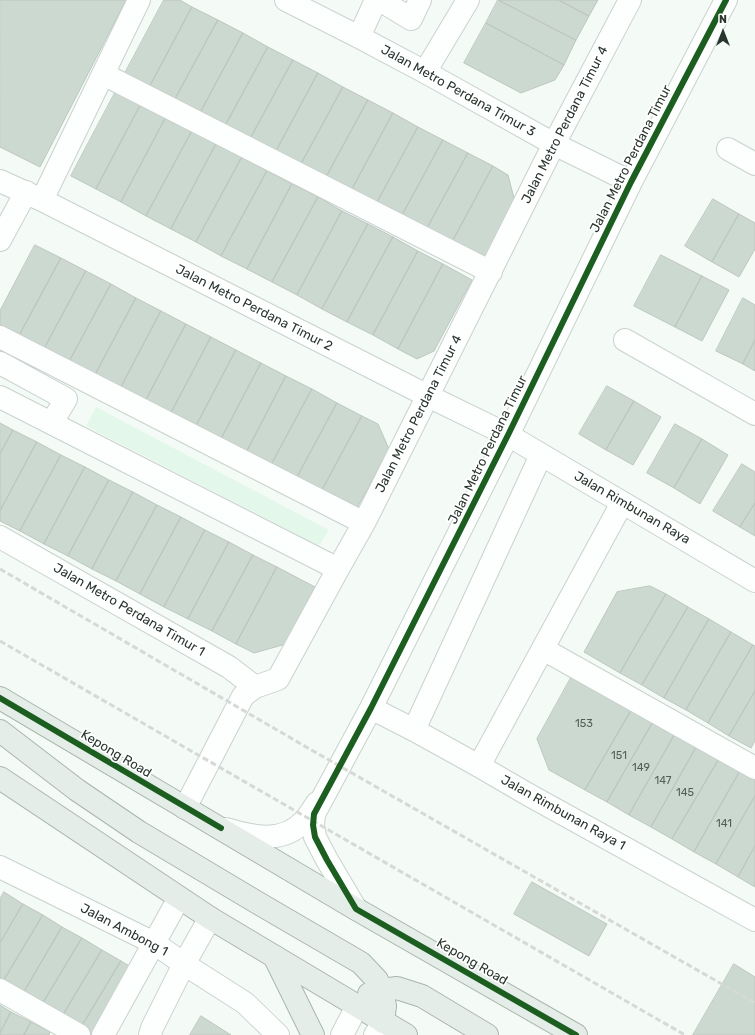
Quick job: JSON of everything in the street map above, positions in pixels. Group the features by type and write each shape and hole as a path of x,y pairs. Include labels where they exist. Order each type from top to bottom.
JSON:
{"main road":[{"name":"Kepong Road","path":"0,698 356,909 576,1035"},
{"path":"0,731 77,790 139,832 361,963 377,980 382,990 386,1006 379,1028"},
{"path":"0,778 210,918 357,1006 379,1028 406,1035"},
{"path":"274,956 313,1035"},
{"path":"357,1006 369,994 397,988 422,996 487,1035"}],"street":[{"path":"0,240 34,196 103,74 139,0"},
{"name":"Jalan Metro Perdana Timur 3","path":"286,0 425,72 554,144 631,182"},
{"path":"359,37 376,0"},
{"path":"380,0 411,19 420,0"},
{"path":"425,72 468,0"},
{"name":"Jalan Metro Perdana Timur 4","path":"185,808 243,696 255,687 278,679 364,523 554,144 630,0"},
{"name":"Jalan Metro Perdana Timur","path":"356,909 327,860 316,837 313,826 314,814 371,708 508,435 631,182 726,0"},
{"path":"103,74 491,272"},
{"path":"728,149 755,164"},
{"name":"Jalan Metro Perdana Timur 2","path":"0,181 34,196 508,435"},
{"path":"0,338 364,523"},
{"path":"625,340 755,414"},
{"path":"0,363 66,399 52,422"},
{"path":"0,397 52,422 338,569"},
{"name":"Jalan Rimbunan Raya","path":"508,435 755,581"},
{"path":"414,730 541,455"},
{"path":"480,766 622,503"},
{"name":"Jalan Metro Perdana Timur 1","path":"0,537 229,667 255,687"},
{"path":"543,649 755,768"},
{"name":"Jalan Rimbunan Raya 1","path":"371,708 480,766 529,795 755,920"},
{"path":"221,828 245,835 264,837 282,834 295,829 305,820 326,791"},
{"name":"Jalan Ambong 1","path":"0,867 154,943 245,1003 278,1035"},
{"path":"103,1035 179,898"},
{"path":"150,1035 152,1028 184,964 210,918"},
{"path":"0,990 79,1035"},
{"path":"342,1035 357,1006"}],"green space":[{"path":"96,407 329,530 319,546 86,426"}],"building":[{"path":"0,0 126,0 40,167 0,147"},
{"path":"164,0 180,0 192,7 149,88 124,75"},
{"path":"498,0 576,40 564,65 486,23"},
{"path":"499,0 559,0 589,16 576,40"},
{"path":"559,0 598,0 589,16"},
{"path":"192,7 218,20 174,101 149,88"},
{"path":"218,20 243,33 199,115 174,101"},
{"path":"486,23 564,65 555,80 521,93 464,63"},
{"path":"243,33 268,47 224,128 199,115"},
{"path":"268,47 293,60 249,141 224,128"},
{"path":"293,60 318,73 274,155 249,141"},
{"path":"318,73 343,87 299,168 274,155"},
{"path":"343,87 368,100 324,181 299,168"},
{"path":"116,91 141,104 96,189 71,176"},
{"path":"368,100 393,113 349,195 324,181"},
{"path":"141,104 166,117 121,202 96,189"},
{"path":"393,113 418,127 374,208 349,195"},
{"path":"166,117 192,131 146,216 121,202"},
{"path":"418,127 443,140 399,221 374,208"},
{"path":"192,131 216,144 171,229 146,216"},
{"path":"443,140 468,153 424,234 399,221"},
{"path":"216,144 242,157 196,242 171,229"},
{"path":"468,153 493,166 449,248 424,234"},
{"path":"242,157 267,171 221,256 196,242"},
{"path":"493,166 508,175 515,202 481,265 449,248"},
{"path":"267,171 292,184 247,269 221,256"},
{"path":"292,184 318,197 272,282 247,269"},
{"path":"318,197 342,211 297,295 272,282"},
{"path":"713,199 739,214 712,262 685,246"},
{"path":"342,211 368,224 322,309 297,295"},
{"path":"739,214 755,223 755,249 739,277 712,262"},
{"path":"368,224 393,237 347,322 322,309"},
{"path":"393,237 418,251 373,335 347,322"},
{"path":"35,245 61,258 19,336 0,326 0,311"},
{"path":"418,251 443,264 398,349 373,335"},
{"path":"661,255 702,276 675,327 634,306"},
{"path":"61,258 86,271 44,349 19,336"},
{"path":"443,264 472,280 434,351 417,359 398,349"},
{"path":"86,271 111,284 69,362 44,349"},
{"path":"702,276 729,290 702,341 675,327"},
{"path":"111,284 136,298 95,375 69,362"},
{"path":"136,298 161,311 120,389 95,375"},
{"path":"743,298 755,305 755,340 743,364 716,351"},
{"path":"161,311 186,324 145,402 120,389"},
{"path":"186,324 211,337 170,415 145,402"},
{"path":"211,337 236,350 195,428 170,415"},
{"path":"755,340 755,371 743,364"},
{"path":"236,350 261,363 220,441 195,428"},
{"path":"261,363 286,376 245,455 220,441"},
{"path":"286,376 312,389 270,467 245,455"},
{"path":"607,386 634,401 606,450 579,434"},
{"path":"312,389 337,403 295,481 270,467"},
{"path":"634,401 661,417 633,465 606,450"},
{"path":"337,403 362,416 320,494 295,481"},
{"path":"362,416 378,424 389,449 355,512 320,494"},
{"path":"0,423 13,430 0,454"},
{"path":"675,424 702,439 674,488 647,473"},
{"path":"13,430 37,442 0,511 0,454"},
{"path":"702,439 728,455 700,504 674,488"},
{"path":"37,442 61,455 20,531 0,521 0,511"},
{"path":"61,455 85,467 44,544 20,531"},
{"path":"742,464 755,472 755,503 740,527 713,511"},
{"path":"85,467 109,480 68,556 44,544"},
{"path":"109,480 133,492 92,569 68,556"},
{"path":"133,492 157,505 116,581 92,569"},
{"path":"755,503 755,536 740,527"},
{"path":"157,505 181,517 140,594 116,581"},
{"path":"181,517 205,530 164,607 140,594"},
{"path":"205,530 229,542 188,619 164,607"},
{"path":"229,542 253,555 212,631 188,619"},
{"path":"253,555 277,567 236,644 212,631"},
{"path":"277,567 315,587 286,644 254,653 236,644"},
{"path":"650,586 666,594 620,673 584,652 617,592"},
{"path":"666,594 688,607 642,685 620,673"},
{"path":"688,607 709,619 664,698 642,685"},
{"path":"709,619 731,632 686,710 664,698"},
{"path":"731,632 753,645 708,723 686,710"},
{"path":"753,645 755,646 755,691 729,736 708,723"},
{"path":"572,676 632,709 585,790 549,770 537,739"},
{"path":"755,691 755,741 751,748 729,736"},
{"path":"632,709 653,722 607,802 585,790"},
{"path":"653,722 675,734 629,815 607,802"},
{"path":"675,734 697,746 651,827 629,815"},
{"path":"697,746 719,759 672,839 651,827"},
{"path":"719,759 740,771 694,852 672,839"},
{"path":"740,771 755,779 755,796 716,864 694,852"},
{"path":"755,796 755,846 738,877 716,864"},
{"path":"755,846 755,887 738,877"},
{"path":"532,882 607,924 589,956 514,914"},
{"path":"4,892 23,904 0,943 0,899"},
{"path":"23,904 43,915 0,985 0,943"},
{"path":"43,915 62,927 21,997 1,985"},
{"path":"62,927 82,938 40,1008 21,997"},
{"path":"82,938 102,950 60,1020 40,1008"},
{"path":"102,950 121,961 79,1031 60,1020"},
{"path":"121,961 141,973 103,1035 86,1035 79,1031"},
{"path":"734,964 755,977 755,1035 693,1035"},
{"path":"0,1005 11,1012 0,1033"},
{"path":"11,1012 31,1022 24,1035 0,1035"},
{"path":"201,1016 231,1035 190,1035"},
{"path":"31,1022 50,1032 49,1035 24,1035"}],"railway":[{"path":"0,569 308,748 755,1003"},
{"path":"0,641 685,1035"}],"cycle path":[{"path":"576,1035 356,909 315,837 313,825 314,814 371,708 508,435 631,182 726,0"},
{"path":"0,698 221,828"}]}
